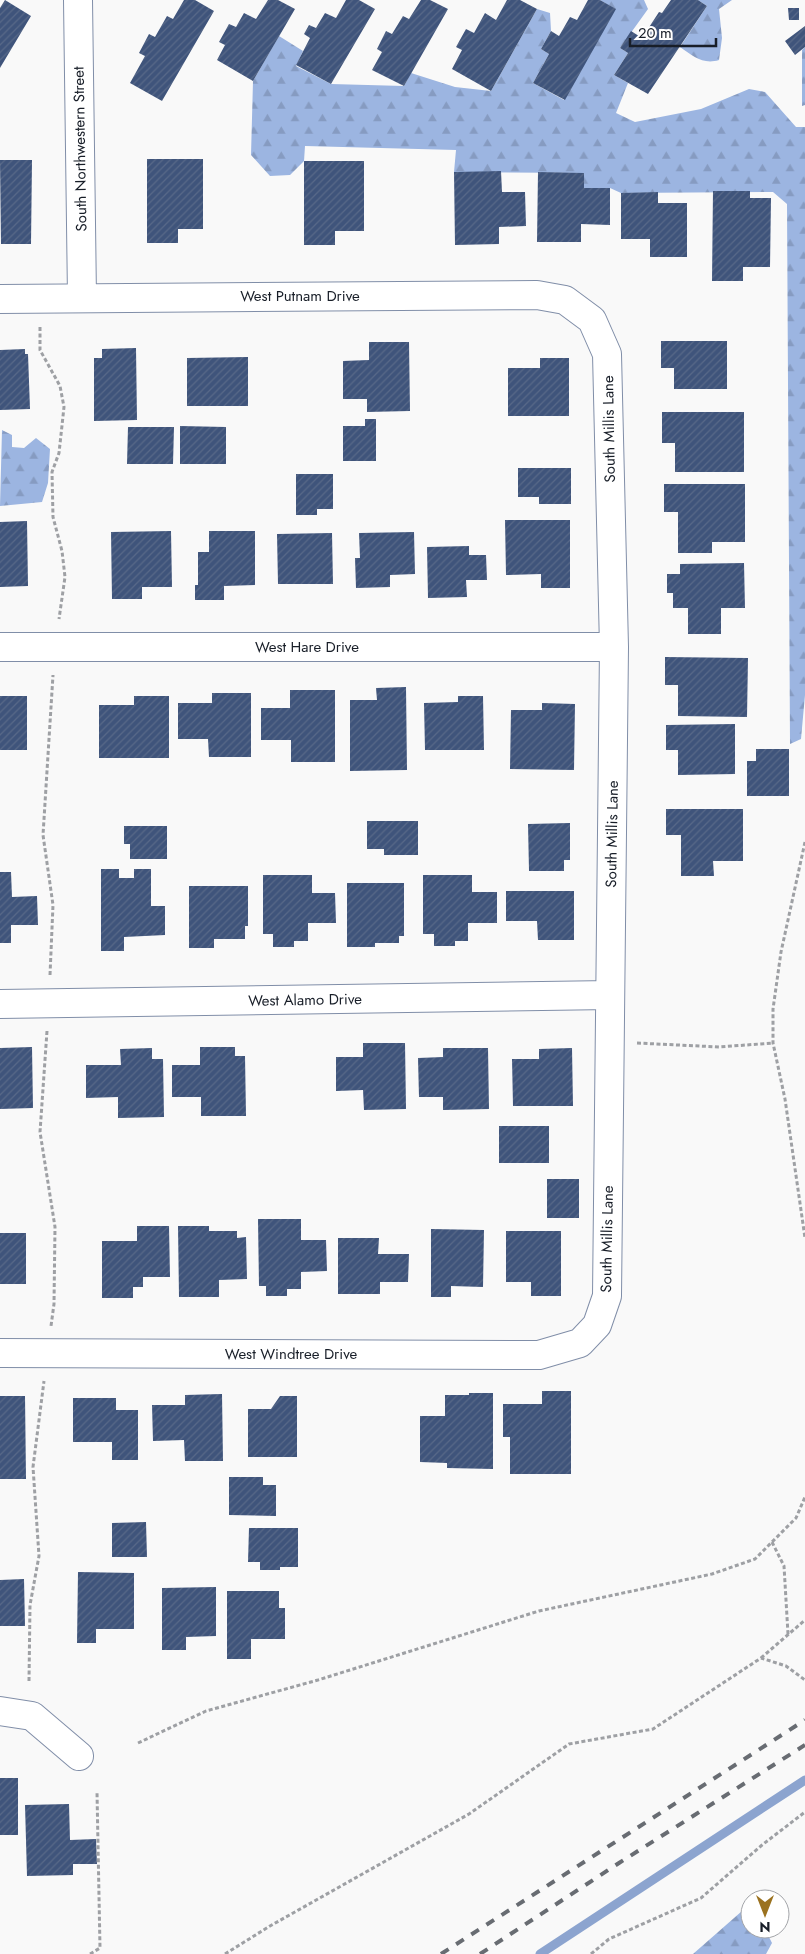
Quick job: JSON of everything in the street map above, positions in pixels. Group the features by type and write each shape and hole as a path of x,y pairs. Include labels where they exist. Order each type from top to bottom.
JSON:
{"street":[{"name":"South Northwestern Street","path":"78,0 82,298"},
{"name":"West Putnam Drive","path":"0,299 537,295 565,300 592,320"},
{"name":"South Millis Lane","path":"580,1344 597,1325 607,1296 610,1041 614,647 607,354 592,320"},
{"name":"West Hare Drive","path":"0,647 614,647"},
{"name":"West Alamo Drive","path":"0,1004 610,995"},
{"name":"West Windtree Drive","path":"0,1353 539,1356 580,1344"},
{"path":"0,1711 32,1716 79,1756"}],"path":[{"path":"805,842 781,952 773,1009 774,1044 785,1098 805,1238"},
{"path":"610,1041 719,1047 774,1044"},
{"path":"138,1742 206,1712 318,1680 539,1611 712,1574 755,1559 796,1518 805,1497"},
{"path":"772,1542 784,1566 788,1634"},
{"path":"225,1954 270,1926 469,1814 569,1744 653,1729 761,1658 805,1620"},
{"path":"761,1658 786,1666 805,1680"},
{"path":"90,1954 100,1948 97,1792"},
{"path":"591,1954 609,1939 701,1898 762,1845 805,1812"}],"green space":[{"path":"600,0 644,0 648,9 620,48 628,53 614,75 628,83 616,113 635,122 701,109 749,89 765,92 796,127 805,127 805,695 801,739 790,744 787,204 773,192 621,193 610,188 584,188 583,173 454,172 456,150 305,146 304,161 290,175 270,176 251,155 253,81 279,36 303,51 296,66 331,84 404,86 411,73 455,87 491,91 537,9 550,13 551,31 541,49 549,54 533,83 564,100 615,9"},
{"path":"698,0 732,0 719,9 722,38 719,60 703,60 680,47 707,6"},
{"path":"805,47 805,105 802,106 802,50"},
{"path":"2,430 12,435 12,447 24,448 36,438 50,449 48,483 42,502 0,506"},
{"path":"740,1913 740,1939 770,1939 772,1943 766,1954 693,1954"}],"building":[{"path":"5,0 31,16 0,68 0,8"},
{"path":"184,0 195,0 214,11 162,101 130,83 145,56 139,53 149,34 155,37 167,16 173,19"},
{"path":"268,0 278,0 295,9 253,81 217,60 225,45 219,42 229,24 236,27 244,13 256,19"},
{"path":"346,0 359,0 375,9 331,84 296,65 310,38 304,34 309,25 316,28 325,13 336,18"},
{"path":"421,0 430,0 448,9 404,86 372,70 382,52 377,49 386,31 392,34 403,16 409,19"},
{"path":"507,0 520,0 537,9 491,91 452,69 462,50 456,47 466,29 474,33 485,13 496,20"},
{"path":"588,0 600,0 616,9 565,100 533,83 549,54 541,49 551,31 559,36 570,17 577,20"},
{"path":"671,0 698,0 707,6 648,94 614,75 628,53 620,48 631,31 642,38 659,12 662,13"},
{"path":"788,8 799,8 799,20 789,20"},
{"path":"805,26 805,47 795,55 785,41"},
{"path":"147,159 203,159 203,229 178,229 178,243 147,243"},
{"path":"0,160 32,160 31,244 1,244"},
{"path":"304,161 364,161 364,231 335,231 335,245 304,245"},
{"path":"501,171 502,192 525,192 526,226 499,227 499,244 455,245 454,172"},
{"path":"538,172 584,173 584,188 610,188 610,225 581,224 581,242 537,242"},
{"path":"713,191 750,191 750,198 771,198 770,267 743,267 743,281 712,281"},
{"path":"658,192 658,203 687,203 687,257 650,257 650,239 621,239 621,193"},
{"path":"661,341 727,341 727,389 674,389 674,368 661,368"},
{"path":"369,342 409,342 410,411 367,412 367,399 343,399 343,361 369,360"},
{"path":"136,348 137,420 94,421 94,358 102,358 102,349"},
{"path":"25,349 25,354 28,354 30,409 0,410 0,350"},
{"path":"248,357 248,406 187,406 187,358"},
{"path":"540,358 569,358 569,416 508,416 508,368 540,368"},
{"path":"662,412 744,412 744,472 675,472 675,443 662,443"},
{"path":"365,419 376,419 376,461 343,461 343,426 365,426"},
{"path":"180,426 226,427 226,464 180,464"},
{"path":"128,427 174,427 173,464 127,464"},
{"path":"518,468 571,468 571,504 539,504 539,497 518,497"},
{"path":"296,474 333,474 333,509 317,509 317,515 296,515"},
{"path":"664,484 745,484 745,542 712,542 712,553 678,553 678,512 664,512"},
{"path":"505,520 570,520 570,588 541,588 541,574 506,575"},
{"path":"27,521 28,586 0,587 0,522"},
{"path":"171,531 172,587 142,587 142,599 112,599 111,532"},
{"path":"209,531 255,531 255,585 224,586 224,600 195,600 195,585 198,585 198,552 209,552"},
{"path":"414,532 415,574 390,575 390,587 356,588 355,558 360,558 359,533"},
{"path":"332,533 333,584 278,584 277,534"},
{"path":"469,546 469,555 486,555 487,580 466,580 467,597 428,598 427,547"},
{"path":"744,563 745,608 721,608 721,634 688,634 688,608 673,608 673,593 667,593 667,574 680,574 680,564"},
{"path":"665,657 748,658 747,717 678,716 678,685 665,685"},
{"path":"406,687 407,770 350,771 350,700 377,700 376,688"},
{"path":"290,690 335,690 335,762 291,762 291,740 261,740 261,708 290,708"},
{"path":"212,693 251,693 251,757 209,757 208,739 178,739 178,703 212,703"},
{"path":"0,696 27,696 27,750 0,750"},
{"path":"134,696 169,696 169,758 99,758 99,705 134,705"},
{"path":"458,696 483,696 484,750 425,750 424,703 458,702"},
{"path":"542,703 575,704 574,770 510,769 511,710 542,710"},
{"path":"735,724 735,774 678,775 678,750 666,750 666,725"},
{"path":"756,749 789,749 789,796 747,796 747,761 756,761"},
{"path":"666,809 743,809 743,861 713,861 714,876 681,876 681,835 666,835"},
{"path":"367,821 418,821 418,855 384,855 384,849 367,849"},
{"path":"570,823 570,860 564,860 564,871 529,871 528,824"},
{"path":"124,826 167,826 167,859 130,859 130,844 124,844"},
{"path":"101,869 119,869 119,878 134,878 134,869 151,869 151,906 165,906 165,935 124,937 124,951 101,951"},
{"path":"0,872 11,872 12,897 37,896 38,925 11,925 11,943 0,943"},
{"path":"263,875 312,875 312,893 335,893 336,923 308,923 308,941 294,941 294,947 273,947 273,934 263,934"},
{"path":"423,875 472,875 472,892 497,892 497,923 468,923 468,941 455,941 455,946 434,946 434,934 423,934"},
{"path":"347,883 404,883 404,936 399,936 399,943 375,943 375,947 347,947"},
{"path":"189,886 248,886 248,926 245,926 245,939 214,939 214,948 189,948"},
{"path":"506,891 574,891 574,940 538,940 537,921 506,921"},
{"path":"363,1043 405,1043 406,1109 364,1110 363,1090 336,1091 336,1057 363,1057"},
{"path":"32,1047 33,1108 0,1109 0,1048"},
{"path":"200,1047 235,1047 235,1056 245,1056 246,1116 201,1116 201,1097 172,1097 172,1065 200,1065"},
{"path":"152,1048 152,1059 163,1059 164,1117 118,1118 118,1097 86,1098 86,1065 121,1065 120,1049"},
{"path":"443,1048 488,1048 489,1109 443,1110 443,1097 419,1097 418,1058 443,1057"},
{"path":"572,1048 573,1106 513,1106 512,1059 539,1059 539,1049"},
{"path":"499,1126 549,1126 549,1163 499,1163"},
{"path":"547,1179 579,1179 579,1218 547,1218"},
{"path":"258,1219 301,1219 301,1240 326,1240 327,1271 301,1272 301,1289 287,1289 287,1296 266,1296 266,1286 259,1286"},
{"path":"137,1226 169,1226 170,1277 143,1277 143,1287 133,1287 133,1298 102,1298 102,1241 137,1241"},
{"path":"178,1226 209,1226 209,1231 237,1231 237,1238 246,1237 247,1279 219,1280 219,1297 179,1297"},
{"path":"431,1229 484,1230 483,1287 451,1286 451,1297 431,1297"},
{"path":"506,1231 561,1231 561,1296 531,1296 531,1282 506,1282"},
{"path":"0,1233 26,1233 26,1284 0,1284"},
{"path":"338,1238 379,1238 378,1254 409,1254 408,1282 380,1282 380,1294 338,1294"},
{"path":"542,1391 571,1391 571,1474 510,1474 510,1437 503,1437 503,1404 542,1404"},
{"path":"469,1393 493,1393 493,1469 447,1468 447,1463 420,1462 420,1416 445,1416 445,1395 469,1395"},
{"path":"222,1394 223,1461 185,1461 184,1440 153,1441 152,1405 185,1405 185,1395"},
{"path":"0,1396 25,1396 26,1479 0,1479"},
{"path":"280,1396 297,1396 297,1457 248,1457 248,1409 271,1409"},
{"path":"73,1398 116,1398 116,1410 138,1410 138,1460 112,1460 112,1442 73,1442"},
{"path":"229,1477 263,1477 263,1485 276,1485 276,1516 229,1515"},
{"path":"146,1522 147,1557 112,1557 112,1523"},
{"path":"249,1528 298,1528 298,1567 280,1567 280,1570 260,1570 260,1562 248,1562"},
{"path":"78,1572 134,1573 134,1629 96,1629 96,1643 77,1643"},
{"path":"24,1579 25,1626 0,1626 0,1580"},
{"path":"216,1587 216,1636 186,1637 186,1650 162,1650 162,1588"},
{"path":"227,1591 279,1591 279,1608 285,1608 285,1639 251,1639 251,1659 227,1659"},
{"path":"0,1778 18,1778 18,1835 0,1835"},
{"path":"69,1804 70,1840 96,1839 97,1864 73,1864 73,1875 27,1876 25,1805"}],"waterway":[{"path":"540,1954 805,1780"}],"railway":[{"path":"441,1954 805,1720"},
{"path":"480,1954 805,1745"}]}
